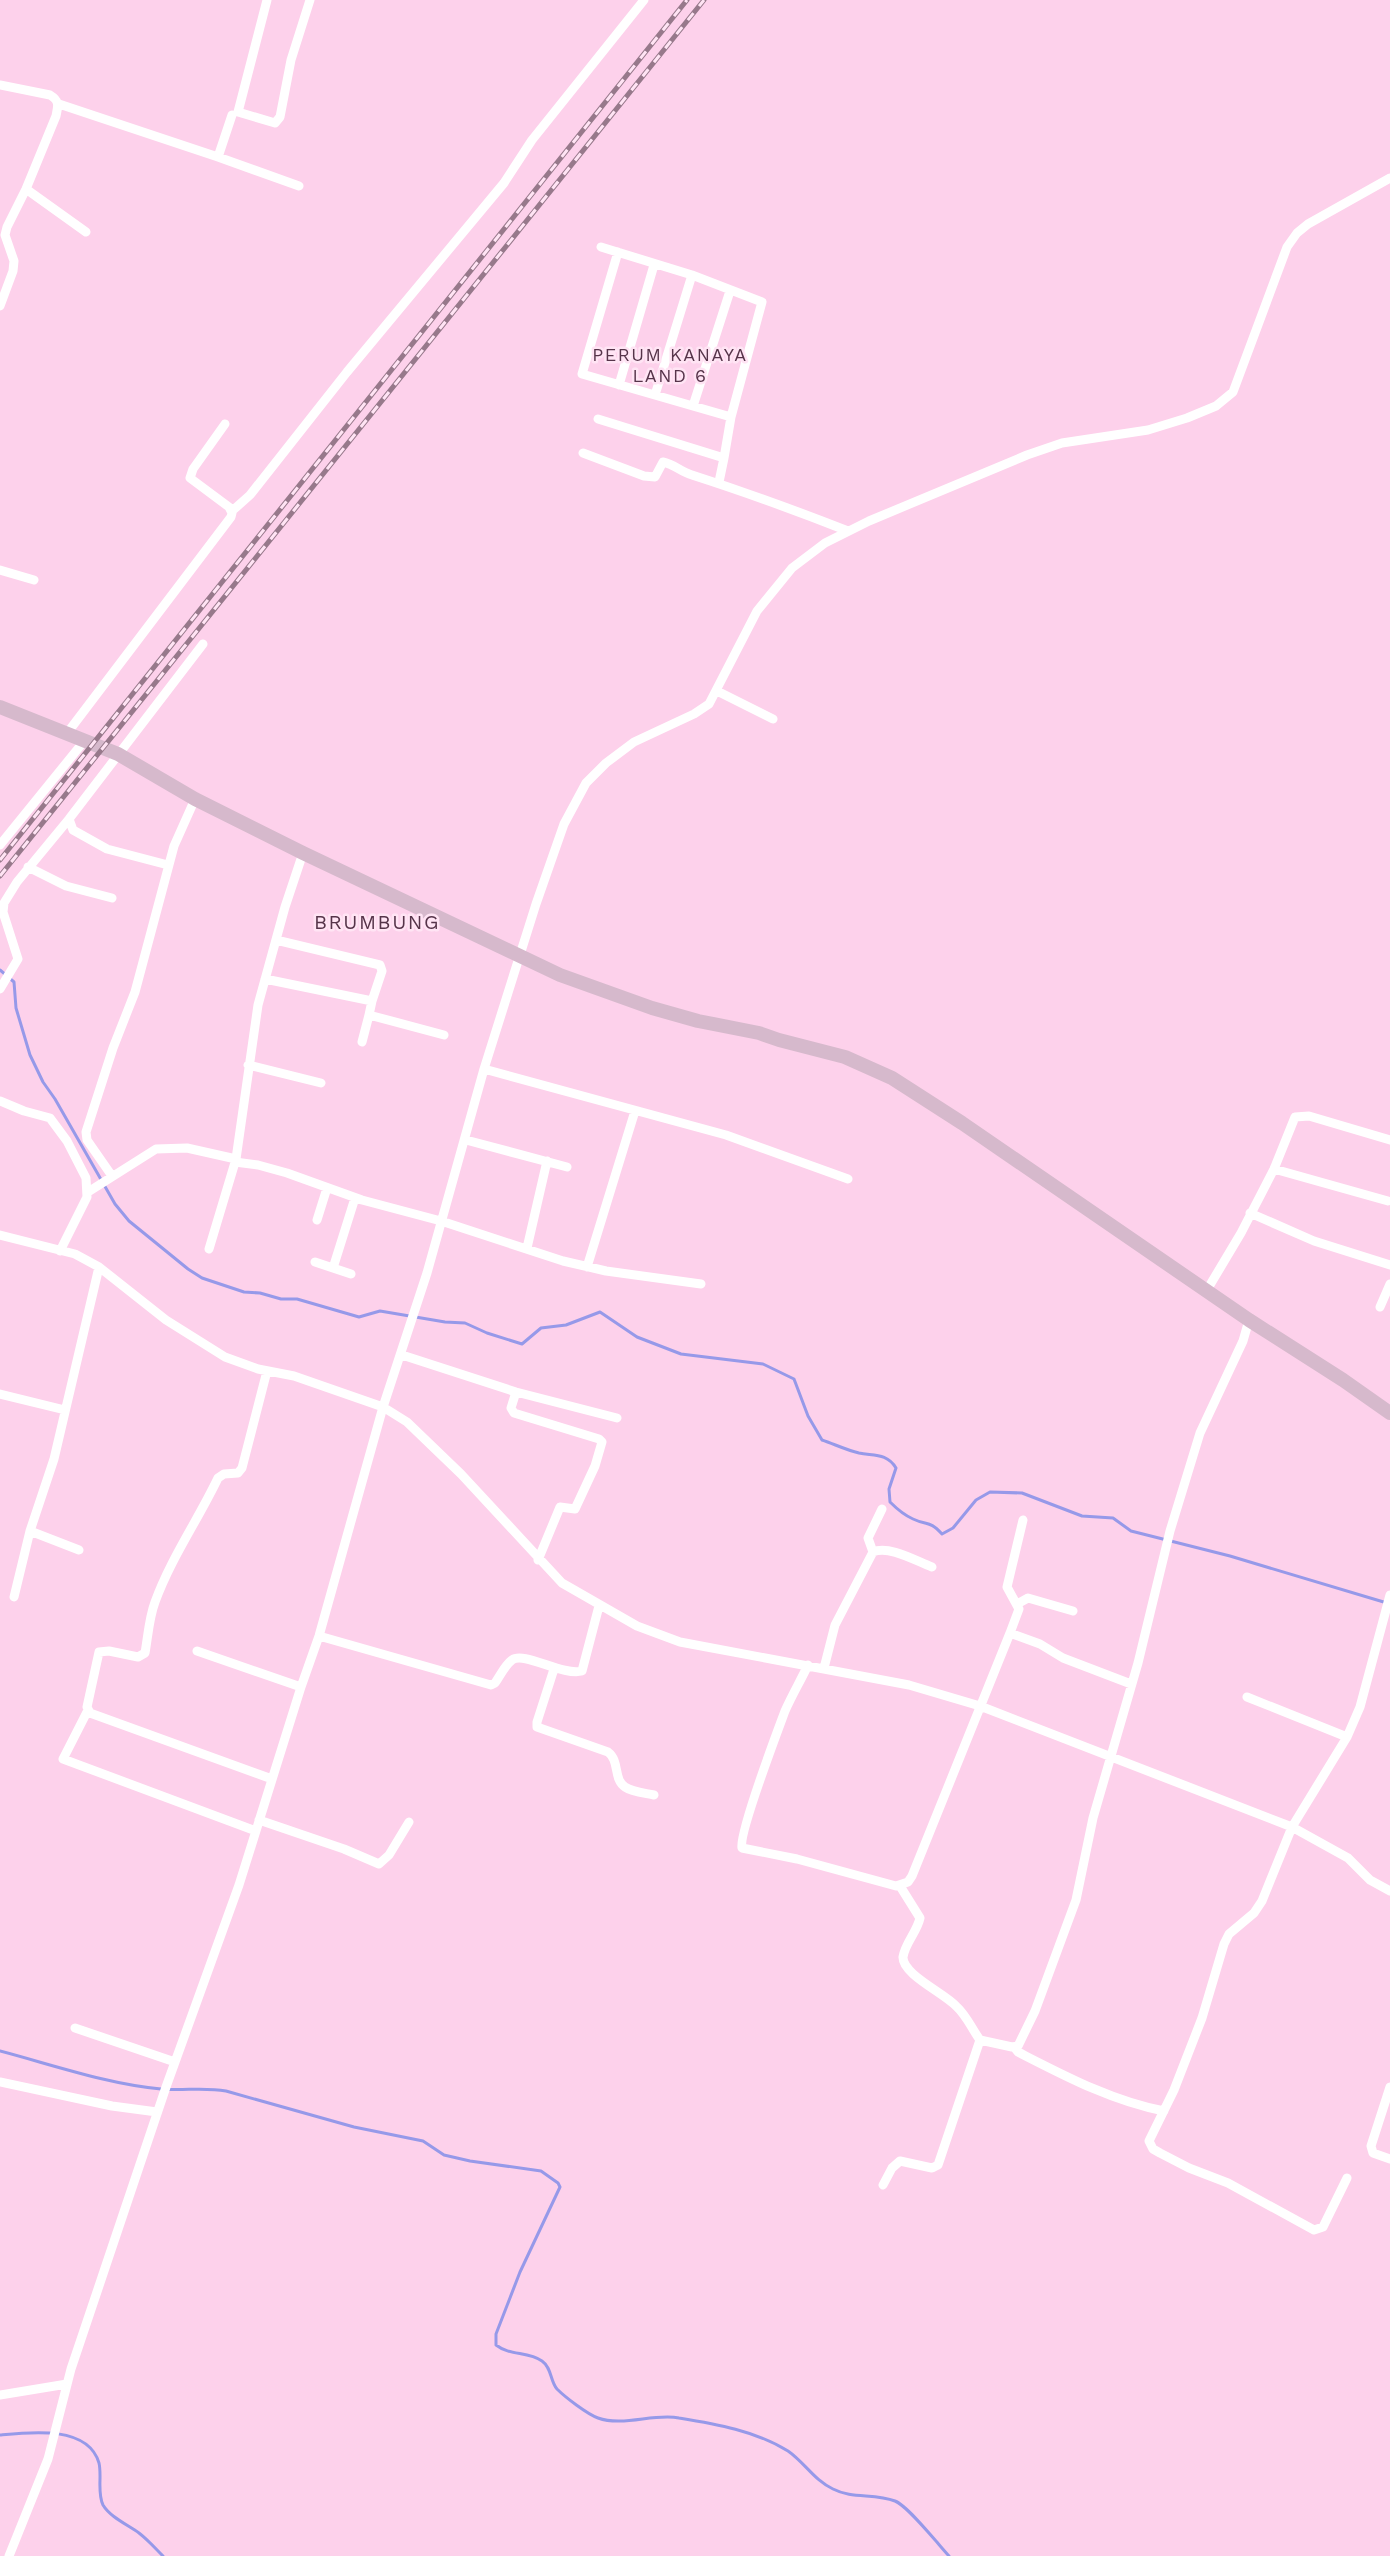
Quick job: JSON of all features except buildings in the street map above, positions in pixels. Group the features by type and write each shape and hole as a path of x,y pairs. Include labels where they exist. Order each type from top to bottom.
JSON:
{"street":[{"path":"267,0 238,112 275,123 280,117 291,60 310,0"},
{"path":"68,732 231,518 232,511 250,495 347,372 504,183 532,140 645,0"},
{"path":"0,85 50,94 59,104 26,189 5,235 14,261 13,271 0,306"},
{"path":"59,104 299,186"},
{"path":"218,157 232,115"},
{"path":"9,2556 54,2440 67,2384 165,2090 239,1885 301,1686 319,1636 383,1407 402,1355 466,1140 484,1069 564,824 586,783 606,763 634,742 694,714 709,704 757,610 792,568 825,543 869,520 1062,443 1148,430 1187,418 1223,401 1233,392 1287,247 1297,233 1308,224 1390,178"},
{"path":"26,189 86,232"},
{"path":"601,247 692,275 763,304 731,417 719,482"},
{"path":"618,252 582,372 584,375 731,417"},
{"path":"619,385 654,265"},
{"path":"655,395 692,275"},
{"path":"693,406 730,291"},
{"path":"598,419 724,458"},
{"path":"225,424 193,469 190,478 232,511"},
{"path":"583,453 644,476 655,477 663,462 671,464 689,474 719,482 849,531"},
{"path":"0,570 34,580"},
{"path":"3,985 17,964 18,954 3,907 17,882 69,819 203,644"},
{"path":"717,692 773,718"},
{"path":"0,706 118,754 195,799 560,975 652,1008 698,1021 759,1033 845,1057 891,1078 962,1122 1249,1320 1390,1413"},
{"path":"0,845 85,740"},
{"path":"112,1176 87,1140 86,1132 113,1048 135,992 174,846 195,799"},
{"path":"69,819 73,830 107,849 168,865"},
{"path":"209,1249 235,1160 247,1094 248,1065 265,979 303,853"},
{"path":"28,867 66,886 112,898"},
{"path":"276,940 380,965 382,971 362,1042"},
{"path":"265,979 372,1001"},
{"path":"369,1015 444,1035"},
{"path":"248,1065 321,1083"},
{"path":"484,1069 726,1135 848,1179"},
{"path":"0,1101 24,1112 50,1118 67,1141 91,1190"},
{"path":"587,1267 635,1111"},
{"path":"1207,1290 1241,1233 1274,1169 1294,1119 1298,1115 1309,1116 1390,1140"},
{"path":"466,1140 567,1167"},
{"path":"60,1251 91,1190 156,1149 187,1148 287,1173 355,1198 441,1221 587,1267 701,1284"},
{"path":"526,1248 547,1161"},
{"path":"1274,1169 1388,1201"},
{"path":"317,1220 327,1188"},
{"path":"333,1268 355,1198"},
{"path":"1250,1213 1314,1240 1390,1265"},
{"path":"0,1235 75,1254 99,1267 166,1320 216,1352 238,1362 294,1376 383,1407 407,1422 461,1474 538,1560 562,1583 638,1626 680,1642 909,1685 980,1706 1292,1827 1348,1858 1370,1880 1390,1891"},
{"path":"315,1262 351,1274"},
{"path":"14,1597 30,1531 51,1470 99,1267"},
{"path":"1380,1307 1390,1284"},
{"path":"1014,2047 1022,2042 1076,1900 1093,1818 1131,1684 1170,1531 1200,1433 1243,1341 1249,1320"},
{"path":"402,1355 516,1392 617,1418"},
{"path":"256,1831 65,1760 63,1757 88,1710 99,1652 109,1651 138,1657 145,1653 154,1604 176,1552 191,1531 218,1478 224,1474 238,1473 243,1468 267,1371"},
{"path":"516,1392 511,1408 514,1413 599,1439 602,1442 595,1466 575,1509 560,1508 538,1560"},
{"path":"0,1394 65,1410"},
{"path":"824,1668 836,1626 873,1552 868,1538 882,1509"},
{"path":"808,1665 786,1710 748,1821 741,1844 742,1848 798,1859 900,1886 908,1882 917,1865 1019,1610 1007,1588 1023,1520"},
{"path":"30,1531 79,1550"},
{"path":"873,1552 876,1550 890,1552 932,1567"},
{"path":"1347,2178 1323,2227 1311,2229 1297,2219 1227,2183 1189,2168 1153,2149 1149,2139 1164,2111 1202,2018 1224,1944 1229,1934 1254,1913 1262,1901 1292,1827 1347,1737 1360,1707 1390,1595"},
{"path":"1017,1604 1028,1598 1073,1611"},
{"path":"319,1636 485,1685 495,1683 516,1658 538,1661 554,1669 579,1672 584,1669 599,1606"},
{"path":"1011,1633 1040,1644 1063,1658 1131,1684"},
{"path":"197,1651 301,1686"},
{"path":"554,1669 537,1727 608,1752 616,1761 619,1781 622,1785 654,1795"},
{"path":"1247,1697 1347,1737"},
{"path":"88,1710 148,1735 272,1779"},
{"path":"259,1820 344,1849 378,1864 383,1863 389,1855 409,1822"},
{"path":"900,1886 920,1918 904,1953 904,1965 909,1972 959,2008 980,2040 1014,2047 1018,2052 1104,2095 1164,2111"},
{"path":"75,2028 175,2062"},
{"path":"883,2185 892,2168 900,2162 932,2168 938,2165 980,2040"},
{"path":"0,2082 112,2106 158,2112"},
{"path":"1390,2087 1371,2146 1372,2153 1390,2158"},
{"path":"0,2395 67,2384"}],"waterway":[{"path":"0,970 14,982 16,1008 30,1055 43,1082 115,1204 129,1221 202,1278 244,1292 260,1293 281,1299 297,1299 359,1317 380,1311 445,1322 465,1323 522,1344 541,1328 566,1325 600,1312 637,1337 681,1354 763,1364 794,1379 808,1416 822,1440 854,1452 880,1456 889,1460 896,1468 889,1489 890,1502 907,1516 931,1525 942,1534 953,1528 976,1500 990,1492 1022,1493 1082,1516 1113,1518 1131,1531 1230,1556 1387,1603"},
{"path":"0,2051 141,2087 226,2091 354,2127 423,2141 444,2155 541,2171 560,2187 520,2272 496,2334 496,2345 507,2351 542,2361 548,2367 557,2389 576,2405 598,2418 618,2421 659,2417 679,2418 735,2429 776,2444 794,2455 821,2481 833,2489 848,2494 880,2497 901,2504 949,2556"},
{"path":"0,2435 57,2434 83,2442 93,2451 99,2463 100,2495 103,2505 163,2556"}],"railway":[{"path":"0,860 687,0"},
{"path":"0,876 704,0"}],"district":[{"name":"PERUM KANAYA LAND 6","path":"670,364"},
{"name":"BRUMBUNG","path":"377,922"}]}
